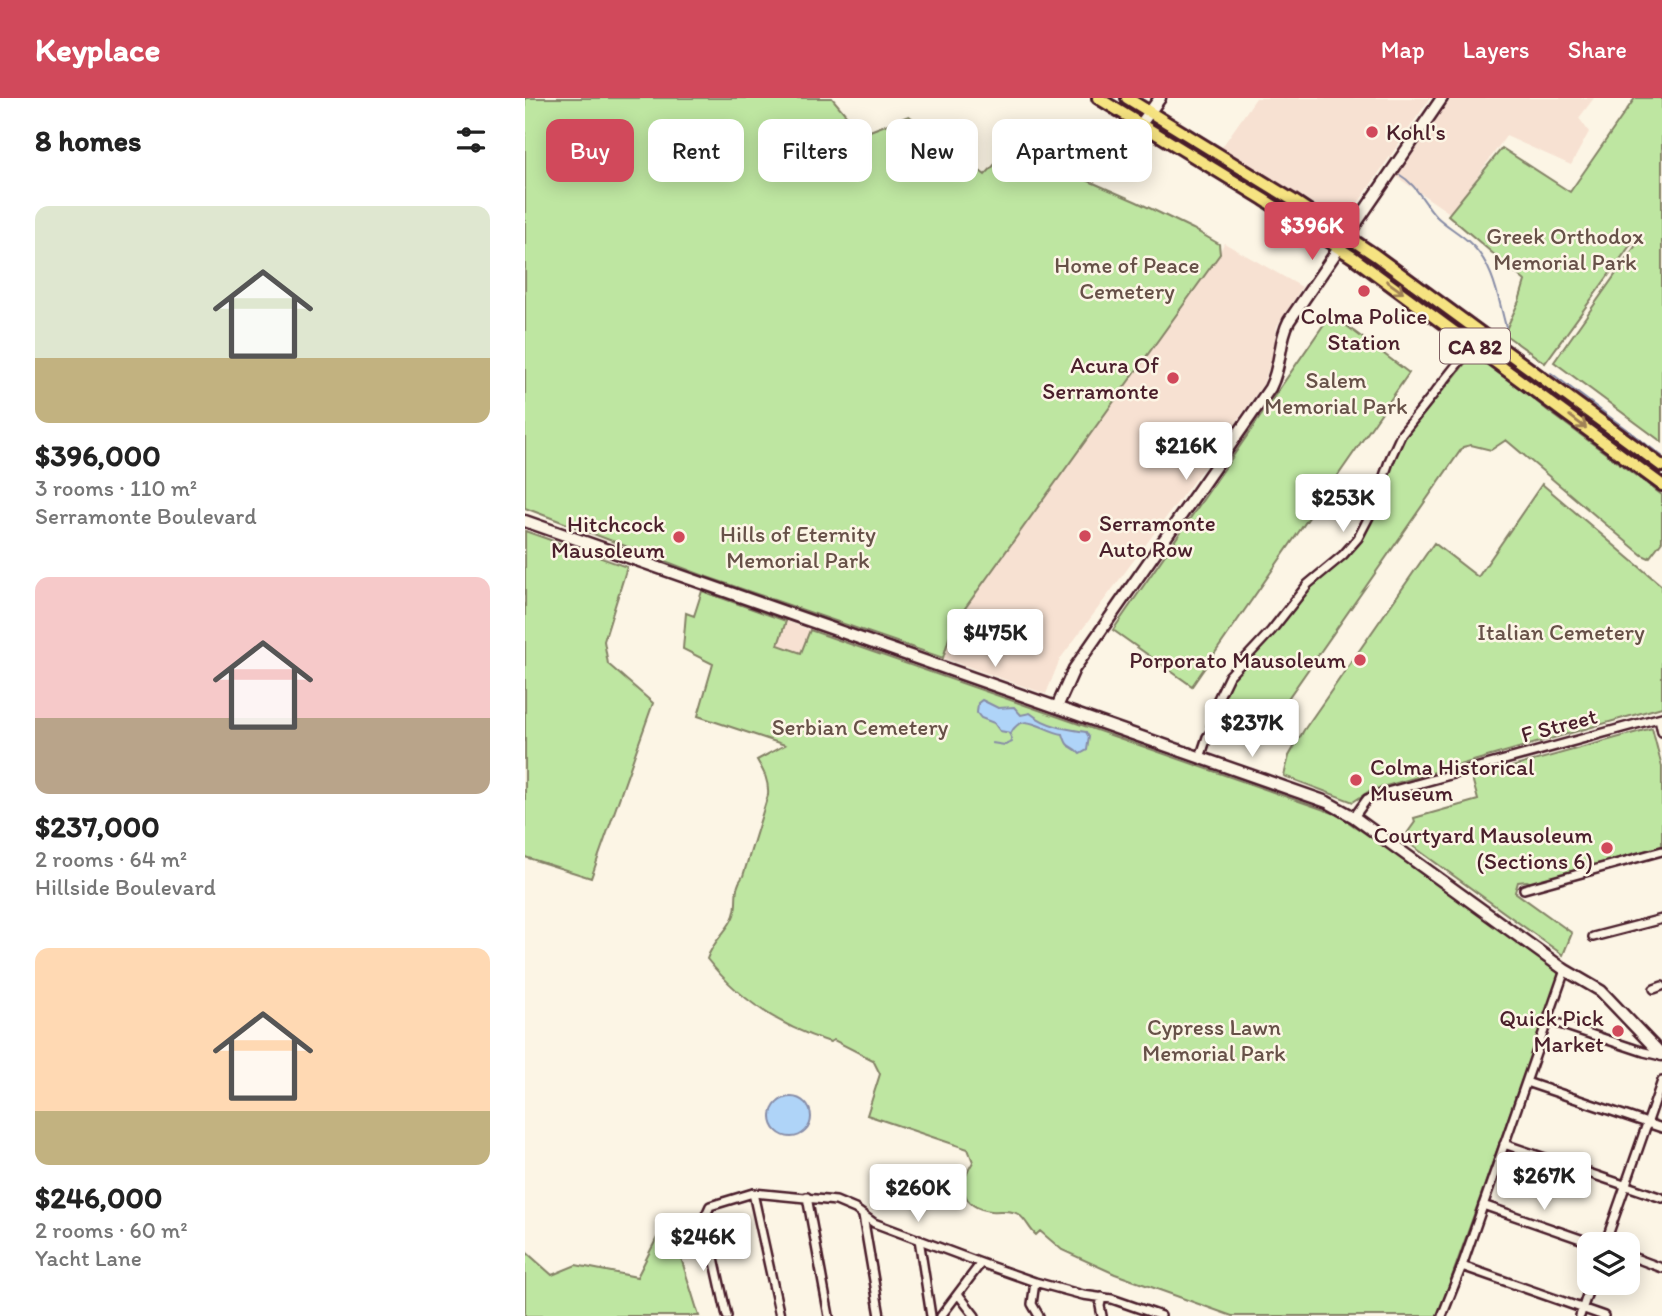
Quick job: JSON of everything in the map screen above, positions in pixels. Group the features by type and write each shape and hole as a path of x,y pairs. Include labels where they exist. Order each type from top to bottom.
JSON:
{"main road":[{"name":"CA 82","path":"1098,98 1133,119"},
{"name":"CA 82","path":"1127,98 1347,236 1662,466"},
{"path":"1145,119 1160,98"},
{"path":"1057,707 1077,664 1270,388 1279,365 1286,326 1442,98"},
{"name":"CA 82","path":"1152,131 1339,248 1662,485"},
{"path":"525,521 1327,802 1354,817 1565,970 1601,991 1662,1056"}],"street":[{"path":"1200,758 1207,737 1215,727 1215,705 1229,676 1271,631 1308,584 1343,555 1358,538 1371,513 1389,459 1401,435 1482,333"},
{"path":"1660,718 1662,732"},
{"name":"F Street","path":"1354,817 1367,799 1384,793 1660,718"},
{"path":"1524,889 1662,851"},
{"path":"1593,937 1662,919"},
{"path":"1442,1316 1565,970"},
{"path":"1548,1020 1662,1056"},
{"path":"1609,1232 1662,1081"},
{"path":"1526,1082 1662,1128"},
{"path":"1504,1144 1662,1198"},
{"path":"753,1193 780,1316"},
{"path":"727,1316 705,1224 707,1210 710,1206 753,1193 836,1201 881,1226 981,1263 1035,1282 1118,1301 1161,1316"},
{"path":"807,1198 829,1316"},
{"path":"1483,1205 1577,1238"},
{"path":"863,1216 880,1316"},
{"path":"919,1239 931,1316"},
{"path":"1640,1260 1662,1268"},
{"path":"941,1316 981,1263"},
{"path":"1462,1266 1581,1312 1604,1316"},
{"path":"1035,1282 1032,1304 1039,1316"},
{"path":"957,1294 975,1316"},
{"path":"1581,1312 1587,1295"},
{"path":"1102,1297 1102,1316"}],"shaded area":[{"path":"1256,98 1430,98 1343,222 1222,147"},
{"path":"1450,98 1594,98 1579,118 1589,132 1571,165 1506,136 1451,214 1397,177"},
{"name":"Serramonte Auto Row","path":"1224,243 1302,287 1277,326 1273,356 1263,384 1060,659 1046,694 943,658 953,625 1219,255"},
{"path":"786,621 810,630 802,653 778,645"}],"green space":[{"path":"525,98 832,98 850,119 758,119 758,182 872,182 872,130 886,125 886,182 978,182 978,170 985,175 992,167 992,182 1091,182 1193,229 1219,244 1220,254 953,625 943,658 707,577 525,508"},
{"name":"Greek Orthodox Memorial Park","path":"1635,98 1662,98 1662,442 1554,362 1641,238 1637,236 1545,363 1504,334 1525,281 1448,215 1502,148 1570,192"},
{"name":"Salem Memorial Park","path":"1331,314 1409,373 1192,686 1113,630"},
{"path":"1475,351 1547,410 1662,495 1662,541 1649,558 1642,555 1506,440 1491,450 1471,445 1463,447 1257,743 1239,736 1234,743 1206,726 1213,699 1222,680 1262,638 1297,591 1332,563 1360,534 1395,447 1435,394 1448,385"},
{"name":"Italian Cemetery","path":"1542,484 1662,586 1662,707 1371,790 1353,802 1284,776 1289,756 1304,730 1434,543 1478,577"},
{"path":"525,531 627,567 604,641 608,664 653,703 591,878 525,857"},
{"name":"Cypress Lawn Memorial Park","path":"702,591 786,621 778,645 801,653 810,630 1336,814 1410,863 1558,971 1559,976 1438,1316 1232,1316 1115,1274 1062,1250 1040,1231 1036,1235 1018,1214 980,1209 968,1200 965,1178 973,1162 968,1149 867,1115 880,1074 873,1060 834,1040 830,1042 812,1036 778,1020 733,987 707,959 734,915 738,886 768,795 766,777 757,760 785,745 698,716 713,664 683,649 686,613 694,616"},
{"path":"1652,728 1662,767 1662,846 1531,883 1518,882 1515,892 1572,933 1563,955 1403,839 1415,822 1414,818 1478,800 1472,778"},
{"path":"668,1216 699,1316 525,1316 525,1251 552,1275 576,1265 637,1277"}],"water":[{"path":"982,700 998,708 1014,707 1021,715 1030,713 1057,726 1086,732 1089,737 1087,750 1080,754 1068,745 1063,734 1028,722 1016,726 1011,733 1000,731 994,723 981,718 977,713 978,703"},
{"path":"791,1097 805,1103 811,1117 805,1131 791,1137 777,1131 771,1117 777,1103"}],"waterway":[{"path":"1400,175 1415,188 1436,216 1466,239 1485,261 1494,282 1506,327"},
{"path":"1551,373 1662,456"},
{"path":"1009,733 1012,739"},
{"path":"992,743 1005,745 1012,742"}],"place":[{"name":"Kohl's","path":"1372,132"},
{"name":"Colma Police Station","path":"1364,291"},
{"name":"Acura Of Serramonte","path":"1173,378"},
{"name":"Serramonte Auto Row","path":"1085,536"},
{"name":"Hitchcock Mausoleum","path":"679,537"},
{"name":"Porporato Mausoleum","path":"1360,660"},
{"name":"Colma Historical Museum","path":"1356,780"},
{"name":"Courtyard Mausoleum (Sections 6)","path":"1607,848"},
{"name":"Quick Pick Market","path":"1618,1031"}],"park label":[{"name":"Home of Peace Cemetery","path":"1127,278"},
{"name":"Hills of Eternity Memorial Park","path":"798,547"},
{"name":"Serbian Cemetery","path":"860,727"}]}
